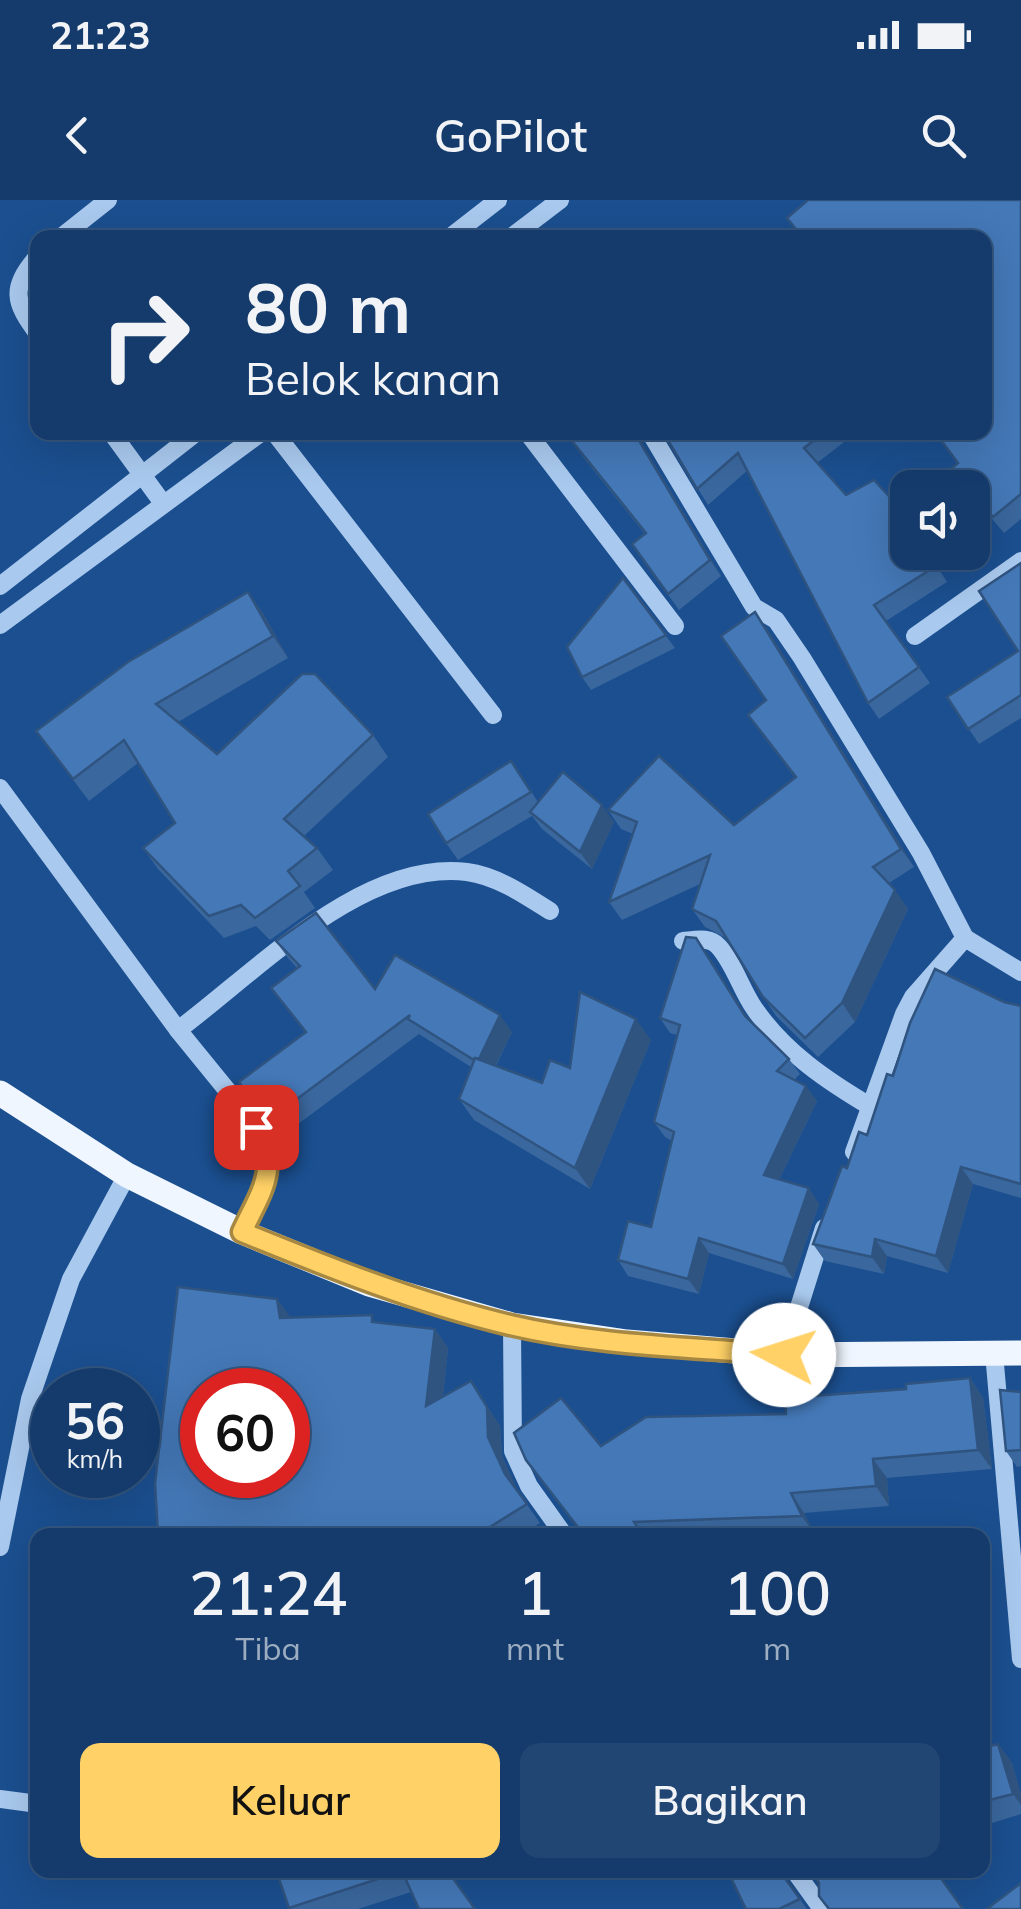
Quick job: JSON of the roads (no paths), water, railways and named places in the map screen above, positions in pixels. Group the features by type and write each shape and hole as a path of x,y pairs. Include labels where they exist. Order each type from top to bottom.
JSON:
{"main road":[{"path":"0,1094 127,1175 242,1232 369,1284 512,1326 627,1342 784,1355 1021,1354"}],"street":[{"path":"70,230 108,200"},
{"path":"459,230 498,200"},
{"path":"521,230 560,200"},
{"path":"30,265 17,297 19,309 30,323"},
{"path":"117,440 162,502"},
{"path":"0,586 187,440"},
{"path":"0,626 162,502 251,440"},
{"path":"280,440 493,715"},
{"path":"532,440 675,626"},
{"path":"655,440 754,607 776,620 802,658 920,852 964,938 1021,972"},
{"path":"915,636 1021,561"},
{"path":"0,788 178,1030 256,1127 271,1153 266,1181 242,1232"},
{"path":"178,1030 332,912 394,882 442,871 469,872 492,878 550,911"},
{"path":"848,1166 913,997 964,938"},
{"path":"682,941 706,940 719,946 751,1004 773,1033 828,1082 872,1108"},
{"path":"0,1546 30,1399 59,1314 71,1280 127,1175"},
{"path":"784,1355 834,1201"},
{"path":"512,1326 513,1451 529,1486 559,1528"},
{"path":"994,1354 1021,1659"},
{"path":"0,1799 30,1803"},
{"path":"800,1878 822,1909"}]}
